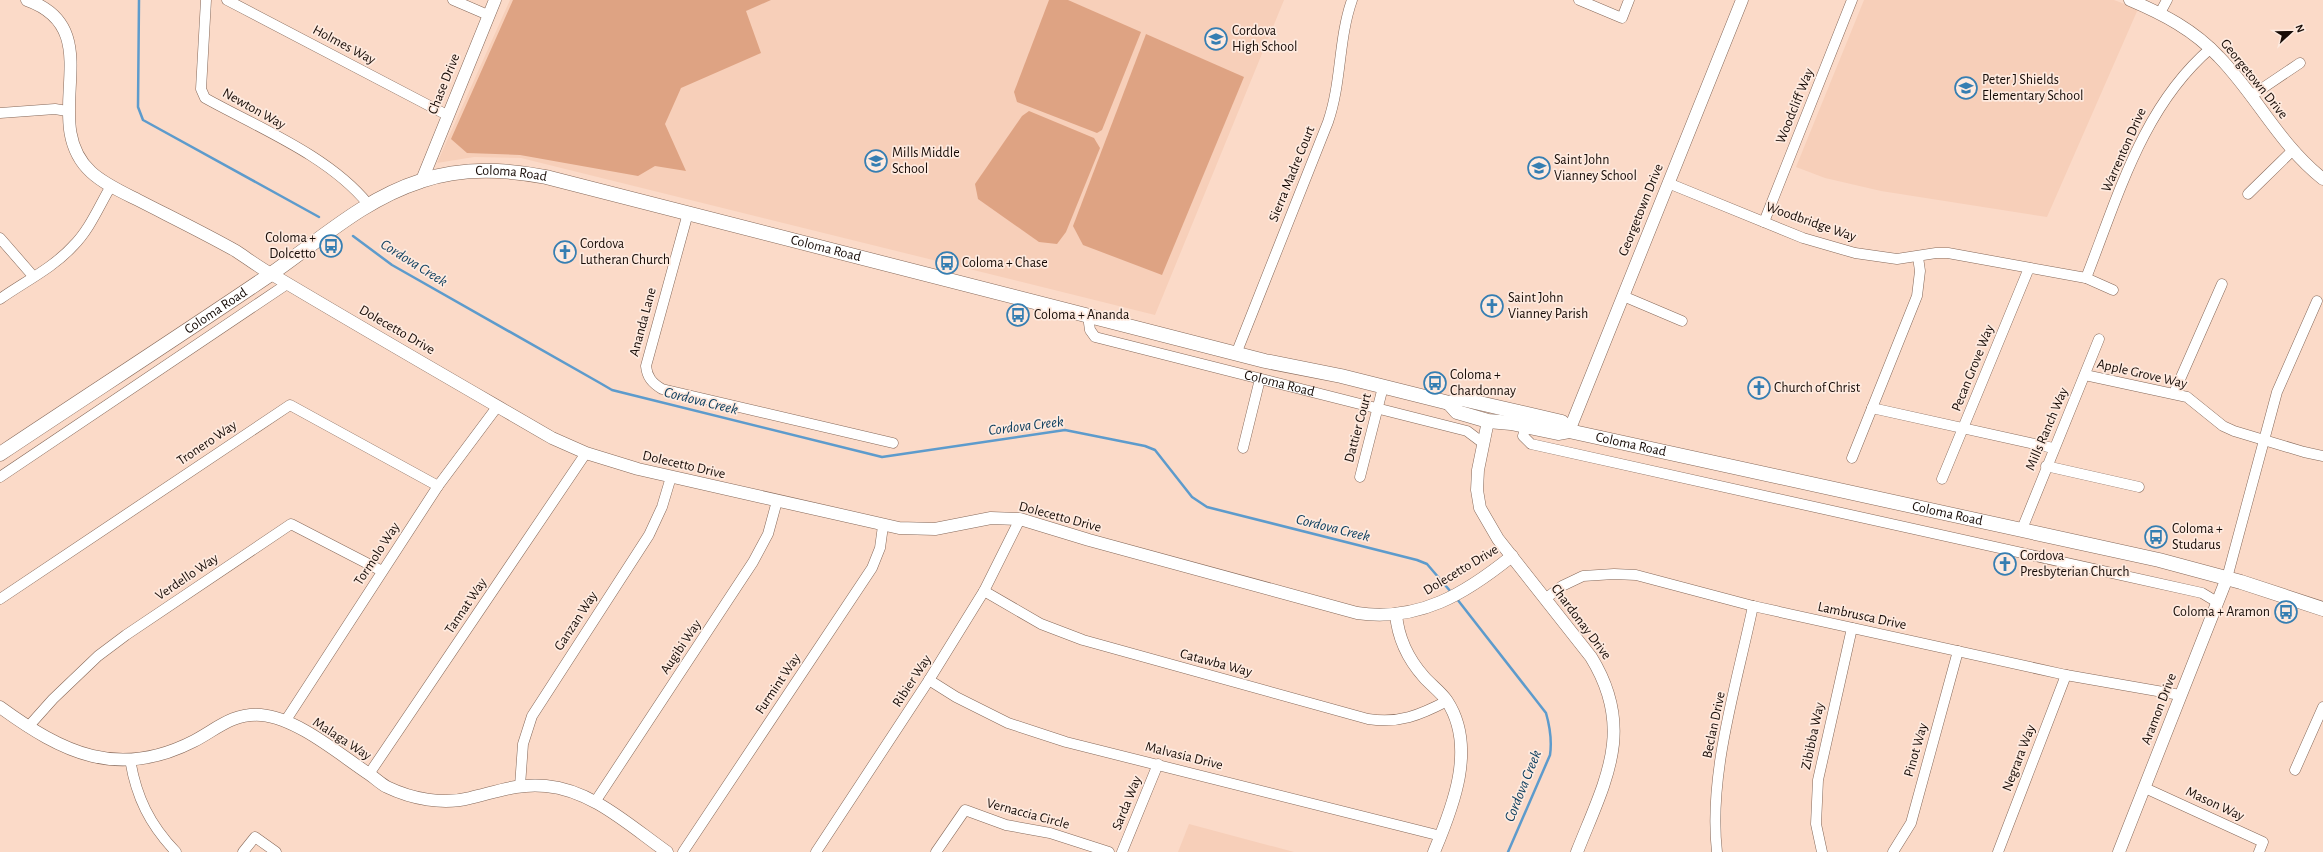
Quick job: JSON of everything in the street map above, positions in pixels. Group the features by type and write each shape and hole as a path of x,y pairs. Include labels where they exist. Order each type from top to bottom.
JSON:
{"main road":[{"name":"Coloma Road","path":"0,454 270,274 368,204 422,180 471,171 513,172 546,177 1236,354 1449,402 1466,400 1562,422 1569,431"},
{"path":"1466,400 1483,411 1488,421"},
{"name":"Coloma Road","path":"1449,402 1457,412 1488,421 1526,426 1558,433 1569,431 2022,529 2159,560 2227,578 2323,608"}],"street":[{"name":"Dolecetto Drive","path":"27,0 49,11 62,25 66,33 71,50 72,64 67,110 70,136 81,158 90,171 111,186 236,252 270,274 552,438 610,462 883,526 935,529 991,518 1020,519 1096,542 1358,613 1396,614 1415,612 1452,596 1512,556"},
{"name":"Newton Way","path":"206,0 201,89 205,98 340,174 353,186 368,204"},
{"name":"Holmes Way","path":"227,0 447,115"},
{"path":"453,0 488,15"},
{"name":"Chase Drive","path":"422,180 447,115 495,0"},
{"name":"Sierra Madre Court","path":"1236,354 1328,122 1338,86 1343,30 1352,0"},
{"path":"1579,0 1622,18 1630,0"},
{"name":"Georgetown Drive","path":"1569,431 1742,0"},
{"name":"Woodcliff Way","path":"1764,222 1852,0"},
{"name":"Georgetown Drive","path":"2130,0 2160,13 2193,34 2211,48 2251,96 2292,151 2323,180"},
{"path":"2160,13 2167,0"},
{"name":"Warrenton Drive","path":"2086,278 2136,152 2148,126 2180,79 2211,48"},
{"path":"2251,96 2300,63"},
{"path":"0,113 55,108 67,110"},
{"path":"2248,194 2292,151"},
{"name":"Woodbridge Way","path":"1668,183 1803,238 1855,253 1897,259 1918,257 1942,252 2086,278 2113,290"},
{"path":"0,299 54,263 74,246 93,219 111,186"},
{"name":"Ananda Lane","path":"688,213 646,366 650,379 655,385 662,389 893,443"},
{"path":"0,238 33,276"},
{"path":"1852,458 1917,296 1920,271 1918,257"},
{"name":"Pecan Grove Way","path":"1942,479 2029,268"},
{"path":"0,477 287,284"},
{"path":"2174,393 2222,284"},
{"path":"1623,296 1682,321"},
{"path":"2227,578 2277,392 2317,301"},
{"name":"Coloma Road","path":"1088,316 1090,330 1095,337 1467,431 1483,443"},
{"name":"Mills Ranch Way","path":"2022,529 2046,466 2099,339"},
{"name":"Apple Grove Way","path":"2085,375 2174,393 2193,401 2223,426 2264,440 2323,456"},
{"path":"1243,448 1260,379"},
{"name":"Dattier Court","path":"1360,477 1383,387"},
{"name":"Tronero Way","path":"0,599 290,405 438,486"},
{"name":"Tormolo Way","path":"286,720 438,486 497,406"},
{"path":"1872,408 2054,448"},
{"name":"Chardonay Drive","path":"1488,421 1478,470 1477,499 1491,530 1546,599 1600,672 1610,700 1613,714 1614,742 1609,771 1577,852"},
{"name":"Coloma Road","path":"1526,426 1523,436 1531,444 2195,591 2202,593 2217,602"},
{"name":"Tannat Way","path":"369,774 586,453"},
{"path":"2046,466 2139,487"},
{"name":"Ganzan Way","path":"520,786 523,744 532,716 647,539 658,518 671,477"},
{"name":"Augibi Way","path":"595,802 753,562 768,534 777,501"},
{"name":"Ribier Way","path":"816,852 929,680 984,591 1020,519"},
{"name":"Verdello Way","path":"28,727 67,684 98,656 126,635 291,524 382,571"},
{"name":"Furmint Way","path":"683,852 872,568 880,548 883,526"},
{"name":"Lambrusca Drive","path":"1546,599 1562,586 1583,576 1614,574 1636,575 1753,606 1852,628 2066,675 2180,695"},
{"name":"Aramon Drive","path":"2119,852 2227,578"},
{"name":"Catawba Way","path":"984,591 1041,624 1084,640 1368,719 1396,721 1409,719 1447,701"},
{"name":"Beclan Drive","path":"1717,852 1715,811 1719,766 1753,606"},
{"path":"1396,614 1399,636 1407,653 1424,677 1447,701 1458,729 1462,758 1454,795 1441,836 1434,852"},
{"name":"Zibibba Way","path":"1822,852 1816,824 1818,780 1852,628"},
{"name":"Pinot Way","path":"1893,852 1911,823 1958,651"},
{"name":"Negrara Way","path":"1998,852 2066,675"},
{"name":"Malvasia Drive","path":"929,680 956,697 1008,723 1066,742 1441,836"},
{"name":"Malaga Way","path":"0,707 28,727 50,740 88,756 130,759 174,750 199,738 223,722 240,716 274,716 286,720 392,789 417,797 440,801 463,800 520,786 560,788 595,802 667,852"},
{"path":"2295,770 2323,707"},
{"path":"130,759 136,788 143,808 153,825 176,852"},
{"name":"Sarda Way","path":"1122,852 1158,764"},
{"name":"Mason Way","path":"2145,788 2263,842 2259,852"},
{"name":"Vernaccia Circle","path":"936,852 965,810 1006,825 1050,833 1109,852"},
{"path":"243,852 255,837 276,852"}],"shaded area":[{"name":"Mills Middle School","path":"510,0 1284,0 1155,315 521,158 474,157 437,163"},
{"path":"513,0 771,0 746,11 761,53 681,88 665,124 686,171 655,166 638,176 520,155 467,153 451,139"},
{"path":"1049,0 1068,0 1141,32 1102,130 1097,133 1017,102 1014,92"},
{"name":"Peter J Shields Elementary School","path":"1864,0 2114,0 2138,9 2047,217 1881,191 1825,178 1796,167"},
{"path":"1146,34 1244,77 1162,275 1083,245 1073,226"},
{"path":"1029,111 1094,138 1100,148 1066,232 1057,244 1039,242 978,199 975,184 1022,116"},
{"path":"1189,824 1294,852 1178,852"}],"waterway":[{"path":"139,0 138,107 143,120 319,217"},
{"name":"Cordova Creek","path":"353,236 392,265 612,390 882,457 1065,430 1145,446 1155,450 1192,497 1207,507 1417,560 1427,564 1451,592"},
{"name":"Cordova Creek","path":"1457,599 1546,713 1549,724 1551,739 1550,755 1508,852"}],"place":[{"name":"Cordova High School","path":"1216,39"},
{"name":"Peter J Shields Elementary School","path":"1966,88"},
{"name":"Mills Middle School","path":"876,161"},
{"name":"Saint John Vianney School","path":"1539,168"},
{"name":"Coloma + Dolcetto","path":"331,246"},
{"name":"Cordova Lutheran Church","path":"565,252"},
{"name":"Coloma + Chase","path":"947,263"},
{"name":"Saint John Vianney Parish","path":"1492,306"},
{"name":"Coloma + Ananda","path":"1018,315"},
{"name":"Coloma + Chardonnay","path":"1435,383"},
{"name":"Church of Christ","path":"1759,388"},
{"name":"Coloma + Studarus","path":"2156,537"},
{"name":"Cordova Presbyterian Church","path":"2005,564"},
{"name":"Coloma + Aramon","path":"2286,612"}]}
